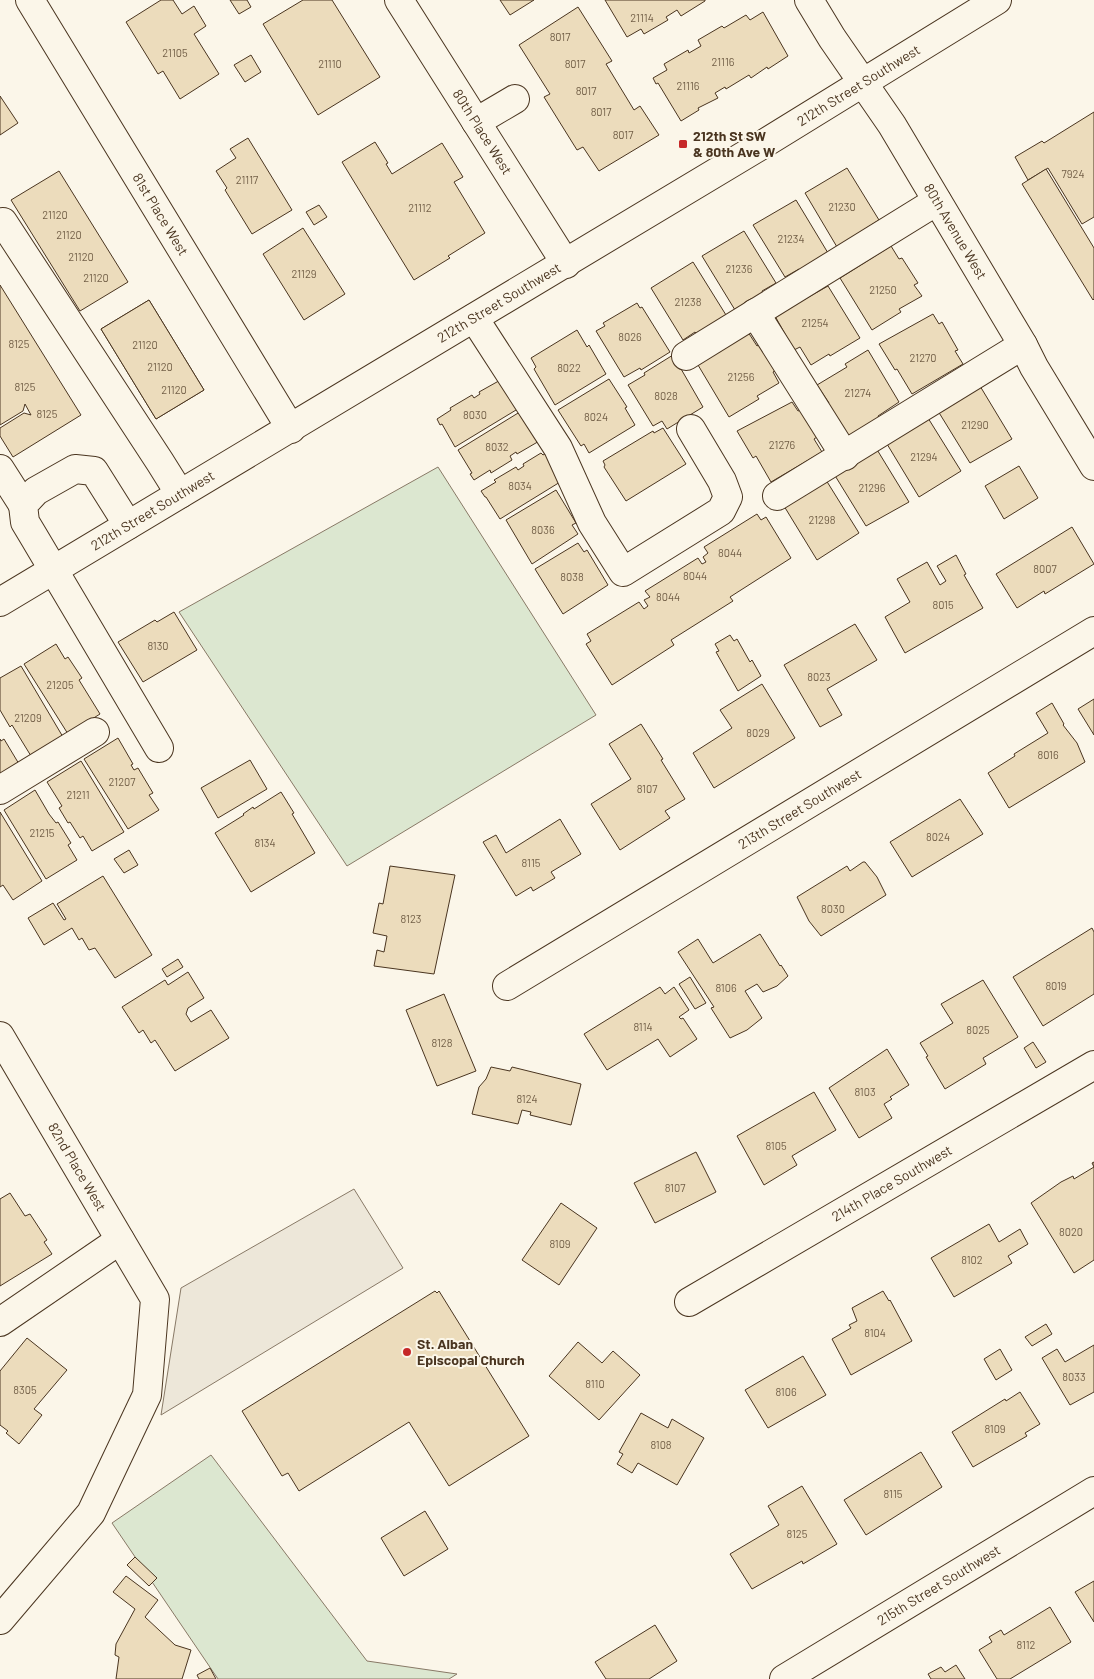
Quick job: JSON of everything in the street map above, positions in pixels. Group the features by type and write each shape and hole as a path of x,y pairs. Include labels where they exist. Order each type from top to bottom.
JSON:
{"street":[{"name":"81st Place West","path":"30,0 291,429"},
{"name":"80th Place West","path":"399,0 566,264"},
{"name":"80th Avenue West","path":"809,0 832,38 888,120 1094,466"},
{"name":"212th Street Southwest","path":"0,602 566,264 997,0"},
{"path":"476,122 515,99"},
{"path":"686,356 937,201"},
{"path":"3,222 180,494"},
{"path":"755,313 845,456"},
{"path":"474,318 558,448 592,523 623,572 721,511 728,497 722,481 691,429"},
{"path":"777,496 1023,346"},
{"path":"0,469 23,505 25,522 159,748"},
{"path":"23,505 36,492 75,469 94,471 128,525"},
{"name":"213th Street Southwest","path":"507,986 1094,632"},
{"path":"0,790 95,732"},
{"name":"82nd Place West","path":"0,1036 155,1299 147,1395 91,1513 0,1620"},
{"name":"214th Place Southwest","path":"689,1302 1094,1065"},
{"path":"0,1322 120,1240"},
{"name":"215th Street Southwest","path":"784,1679 1094,1491"}],"green space":[{"path":"438,467 596,715 347,866 179,612"},
{"path":"211,1455 367,1661 457,1674 449,1679 218,1679 112,1523"}],"shaded area":[{"path":"354,1189 403,1268 161,1415 181,1288"}],"building":[{"path":"161,0 173,0 182,14 194,6 206,26 194,34 219,74 180,99 163,71 158,74 126,22"},
{"path":"230,0 247,0 251,7 239,14"},
{"path":"303,0 332,0 380,77 318,115 263,24"},
{"path":"500,0 534,0 510,15"},
{"path":"605,0 705,1 681,16 677,10 666,17 668,20 644,34 641,29 627,37"},
{"path":"578,7 612,61 606,64 634,110 640,106 659,135 599,171 583,147 577,150 544,97 550,94 519,45"},
{"path":"763,12 788,56 751,78 749,75 726,89 725,87 715,93 718,98 698,108 699,110 681,121 653,78 667,70 664,64 688,50 689,53 701,46 698,40 746,15 750,20"},
{"path":"251,55 261,72 245,82 234,65"},
{"path":"0,96 18,123 0,135"},
{"path":"1094,112 1094,217 1082,224 1048,168 1028,180 1015,157 1042,141 1044,143"},
{"path":"248,138 292,210 252,234 225,190 227,188 216,171 236,158 230,149"},
{"path":"375,142 388,163 386,164 392,174 442,143 463,177 454,182 485,233 448,256 450,258 414,280 342,162"},
{"path":"847,168 879,220 837,247 805,193"},
{"path":"1046,169 1094,248 1093,300 1022,184"},
{"path":"59,171 128,282 80,311 11,200"},
{"path":"796,200 828,253 800,271 799,269 785,277 753,225"},
{"path":"319,205 327,217 314,225 306,212"},
{"path":"303,228 345,294 304,320 263,254"},
{"path":"744,231 776,283 735,310 702,256"},
{"path":"891,246 899,259 902,258 918,283 914,285 922,296 899,309 901,312 872,330 840,278"},
{"path":"693,262 726,315 697,334 695,332 683,340 651,288"},
{"path":"0,285 81,415 13,457 0,436 0,428 24,413 31,415 25,404 23,411 0,425"},
{"path":"828,286 860,338 811,365 800,347 794,350 775,316"},
{"path":"149,300 204,390 156,419 101,329"},
{"path":"149,300 204,390 156,419 101,329"},
{"path":"637,303 640,308 642,307 670,352 641,370 640,368 624,377 596,331 605,326 603,323"},
{"path":"933,314 939,324 942,322 958,350 955,351 963,364 912,394 879,344"},
{"path":"577,330 587,347 589,345 606,374 555,405 534,369 536,367 531,358"},
{"path":"748,332 757,346 760,344 776,370 773,372 779,383 757,396 759,399 729,417 698,365"},
{"path":"868,350 899,402 878,416 879,418 848,436 826,404 829,403 817,385 847,367 845,364"},
{"path":"673,355 703,407 667,429 662,421 653,426 628,385"},
{"path":"504,378 521,407 455,447 442,424 440,425 437,419 451,410 450,408 472,395 474,398 480,394 479,392"},
{"path":"609,379 627,407 625,408 635,425 589,453 584,444 581,446 558,410"},
{"path":"980,386 1012,439 970,463 938,411"},
{"path":"792,402 798,411 801,410 817,437 814,439 822,452 771,482 756,456 753,458 737,431"},
{"path":"523,410 541,440 517,454 516,452 510,456 512,460 491,473 490,470 474,480 470,474 472,473 458,450"},
{"path":"928,418 961,471 919,497 887,444"},
{"path":"663,428 686,464 626,501 604,467 603,461 653,431 654,433"},
{"path":"876,448 909,502 866,526 834,474"},
{"path":"548,452 565,479 500,519 481,491 496,482 494,480 516,467 518,470 524,466 523,464 541,453 543,455"},
{"path":"1019,466 1038,498 1004,519 985,486"},
{"path":"826,480 859,533 817,560 784,506"},
{"path":"556,490 576,523 572,525 578,534 532,564 506,520"},
{"path":"757,514 761,520 766,517 791,558 730,597 733,601 671,640 674,645 612,685 586,644 591,641 587,634 639,602 644,609 648,606 644,600 650,597 645,591 698,558 702,564 706,562 703,557 708,553 704,547"},
{"path":"1072,527 1094,564 1045,594 1044,591 1017,608 996,574"},
{"path":"578,543 584,552 587,550 608,585 563,614 535,569"},
{"path":"956,555 966,574 964,575 983,608 905,653 885,617 910,602 897,579 927,562 940,585 946,581 937,566"},
{"path":"174,612 197,650 143,682 118,642 155,620 157,622"},
{"path":"855,624 877,660 827,689 842,715 820,727 784,665"},
{"path":"730,635 734,641 737,639 750,662 752,660 761,676 738,691 716,652 719,651 715,644"},
{"path":"56,644 65,659 68,657 82,678 79,680 100,714 68,734 24,664"},
{"path":"21,666 63,737 31,756 12,725 10,727 0,710 0,678"},
{"path":"762,684 795,738 714,788 693,753 732,728 720,710"},
{"path":"1094,699 1094,735 1078,709"},
{"path":"1052,703 1063,725 1077,743 1085,762 1009,808 988,773 1048,733 1036,713"},
{"path":"641,724 685,799 665,811 670,818 620,850 591,804 631,779 609,744"},
{"path":"118,738 133,764 131,765 134,770 138,768 153,793 149,795 159,810 128,829 84,759"},
{"path":"0,739 1,741 4,739 19,764 0,775"},
{"path":"250,760 267,789 218,818 201,788"},
{"path":"81,761 124,832 92,851 83,836 80,838 70,822 68,823 59,808 62,806 47,782"},
{"path":"35,790 49,814 56,823 58,822 71,843 68,845 77,860 46,879 4,810"},
{"path":"281,792 315,853 251,892 215,833 244,815 253,807 254,809"},
{"path":"960,799 983,834 912,877 890,842"},
{"path":"0,812 42,881 13,900 3,885 0,887"},
{"path":"560,819 581,854 551,872 555,878 533,891 531,887 516,896 483,842 496,835 506,853"},
{"path":"129,850 138,865 124,873 114,859"},
{"path":"863,862 877,877 886,895 821,936 809,921 797,897 847,866 850,871"},
{"path":"390,866 455,875 434,974 374,966 377,950 384,952 387,936 373,933 379,903 383,904"},
{"path":"103,876 152,955 115,978 95,948 89,950 82,938 79,940 72,928 44,945 28,918 53,903 64,920 66,919 57,904"},
{"path":"1092,928 1094,932 1094,994 1043,1026 1013,977"},
{"path":"760,934 788,976 777,986 763,992 757,984 745,991 762,1018 747,1030 730,1038 711,1008 714,1007 678,952 698,939 713,963"},
{"path":"178,959 183,967 167,977 162,969"},
{"path":"188,972 204,998 188,1008 186,1014 191,1022 211,1010 229,1038 175,1071 155,1040 151,1043 143,1030 139,1033 122,1007 165,980 168,985"},
{"path":"690,977 706,1003 695,1009 679,984"},
{"path":"983,980 1018,1037 983,1058 986,1064 945,1089 920,1043 953,1023 941,1004"},
{"path":"660,987 665,994 674,987 689,1010 679,1017 683,1018 697,1039 670,1057 658,1039 607,1070 584,1034"},
{"path":"444,994 476,1071 437,1086 406,1010"},
{"path":"1033,1042 1046,1062 1036,1068 1024,1048"},
{"path":"887,1049 909,1085 890,1097 892,1099 884,1104 892,1118 859,1138 829,1088"},
{"path":"491,1067 510,1071 512,1067 581,1084 571,1125 530,1115 531,1112 522,1110 518,1124 472,1114 479,1087 486,1079"},
{"path":"814,1092 836,1130 792,1156 797,1165 764,1185 737,1136"},
{"path":"696,1152 716,1192 655,1223 634,1183"},
{"path":"1094,1167 1094,1260 1074,1273 1031,1203 1061,1182 1073,1176 1074,1179"},
{"path":"10,1193 25,1216 30,1214 47,1240 44,1242 52,1254 0,1286 0,1199"},
{"path":"561,1203 597,1228 559,1285 522,1260"},
{"path":"989,1224 999,1242 1020,1229 1028,1244 1008,1256 1012,1263 954,1297 931,1258"},
{"name":"St. Alban Episcopal Church","path":"435,1291 437,1293 439,1291 529,1436 449,1486 409,1422 299,1491 288,1473 282,1476 242,1411"},
{"path":"883,1291 890,1300 912,1341 851,1375 832,1339 851,1328 849,1325 857,1321 852,1308"},
{"path":"1046,1324 1052,1334 1032,1346 1025,1337"},
{"path":"27,1338 67,1370 34,1409 42,1415 19,1444 0,1425 0,1371"},
{"path":"578,1342 602,1363 613,1351 640,1375 599,1420 549,1376"},
{"path":"1094,1345 1094,1392 1070,1405 1042,1358 1057,1349 1065,1362"},
{"path":"1000,1349 1012,1370 996,1380 984,1359"},
{"path":"803,1356 826,1395 768,1428 745,1390"},
{"path":"1020,1392 1040,1424 1025,1433 1027,1436 973,1467 952,1432 1005,1399 1006,1401"},
{"path":"641,1413 668,1428 672,1419 704,1438 677,1485 638,1463 632,1473 617,1464 623,1454 619,1452"},
{"path":"921,1452 942,1487 866,1535 844,1500"},
{"path":"802,1486 837,1544 803,1564 802,1561 752,1589 730,1554 779,1525 768,1506"},
{"path":"425,1511 448,1549 404,1576 381,1538"},
{"path":"135,1557 157,1578 149,1586 127,1565"},
{"path":"126,1576 158,1600 145,1617 175,1645 191,1650 182,1679 116,1679 119,1657 115,1655 116,1644 135,1609 113,1592"},
{"path":"1094,1581 1094,1622 1075,1592"},
{"path":"1050,1607 1071,1642 1010,1679 997,1679 979,1650 992,1642 989,1637 1001,1630 1004,1635"},
{"path":"655,1625 677,1661 649,1679 606,1679 595,1662"},
{"path":"956,1665 965,1679 931,1679 928,1674 941,1667 945,1672"},
{"path":"210,1668 216,1679 199,1679 197,1675"}],"place":[{"name":"212th St SW & 80th Ave W","path":"683,144"},
{"name":"St. Alban Episcopal Church","path":"407,1352"}]}
